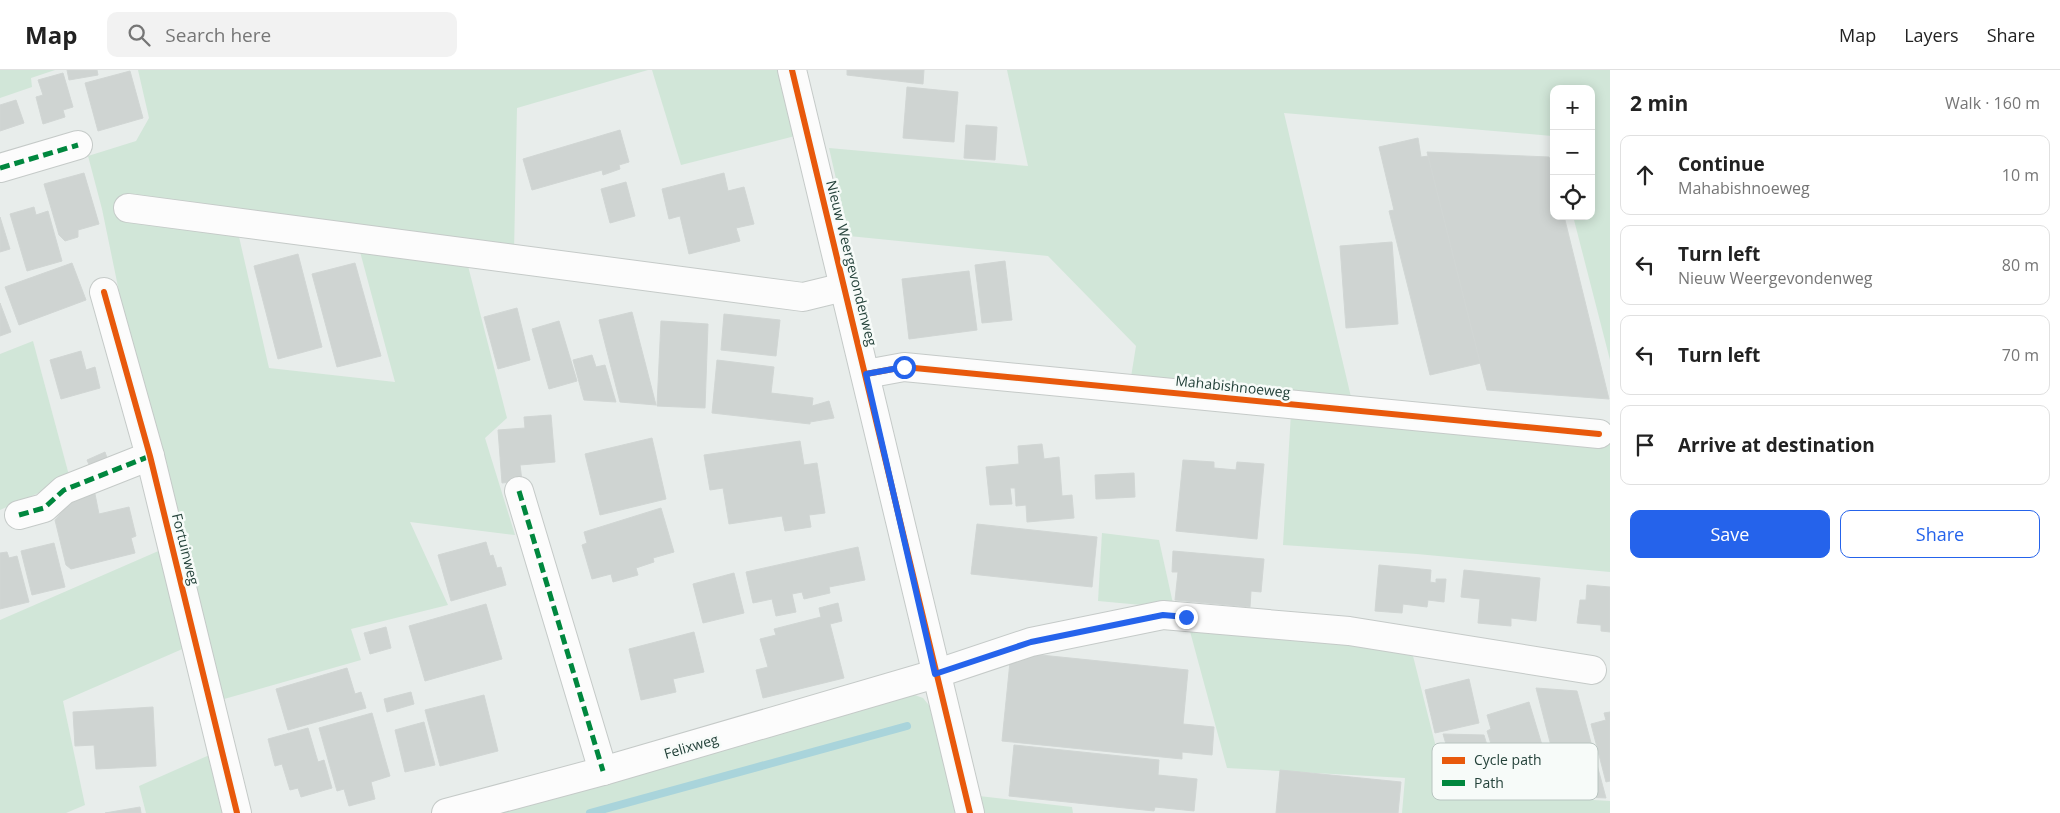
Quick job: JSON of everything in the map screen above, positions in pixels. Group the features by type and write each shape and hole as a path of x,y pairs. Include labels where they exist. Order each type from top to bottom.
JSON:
{"street":[{"name":"Nieuw Weergevondenweg","path":"792,70 866,374 935,674 970,813"},
{"path":"0,168 78,145"},
{"path":"128,208 802,297 844,287"},
{"name":"Fortuinweg","path":"104,292 150,456 237,813"},
{"name":"Mahabishnoeweg","path":"866,374 904,367 1599,434"},
{"path":"19,514 44,508 64,490 150,456"},
{"path":"519,491 603,772"},
{"name":"Felixweg","path":"446,813 603,772 935,674 1031,642 1163,615 1349,631 1592,670"}],"green space":[{"path":"0,70 55,70 31,78 32,87 0,98"},
{"path":"138,70 648,70 517,108 514,252 237,228 269,368 395,382 359,248 467,262 507,418 485,438 515,535 410,522 448,605 351,629 361,660 217,701 137,379 102,209 88,156 136,141 149,118"},
{"path":"652,70 779,70 795,136 681,165"},
{"path":"1007,70 1610,70 1610,360 1574,220 1595,220 1595,85 1550,85 1550,136 1284,113 1351,397 1131,377 1136,346 1048,256 849,236 829,148 1028,166"},
{"path":"33,341 70,479 0,510 0,354"},
{"path":"1291,413 1610,442 1610,572 1417,554 1283,545"},
{"path":"1102,533 1159,540 1174,608 1098,601"},
{"path":"163,549 187,647 63,701 85,805 66,813 0,813 0,620"},
{"path":"1188,624 1410,644 1435,743 1432,743 1432,800 1610,801 1610,813 1402,813 1405,778 1227,768"},
{"path":"912,694 923,698 932,709 958,813 476,813"},
{"path":"214,753 229,813 146,813 139,786"},
{"path":"979,796 1072,807 1073,813 983,813"}],"building":[{"path":"67,70 97,70 98,75 69,80"},
{"path":"847,70 924,70 923,84 847,75"},
{"path":"130,71 143,118 98,131 85,83"},
{"path":"63,73 73,107 63,110 65,117 43,124 36,97 43,95 38,80"},
{"path":"907,87 958,92 954,142 903,138"},
{"path":"16,100 24,123 0,131 0,105"},
{"path":"966,125 997,127 995,160 964,158"},
{"path":"620,130 629,162 619,165 620,169 603,175 602,170 532,190 523,159"},
{"path":"1418,138 1421,157 1429,156 1481,363 1430,375 1389,211 1394,210 1379,147"},
{"path":"1427,152 1549,157 1550,220 1565,220 1609,399 1487,390"},
{"path":"84,173 99,224 78,230 78,237 65,241 59,235 44,184"},
{"path":"724,173 728,191 744,187 754,224 736,228 740,241 689,254 680,216 669,219 662,189"},
{"path":"626,182 635,216 610,223 601,189"},
{"path":"34,207 36,215 48,211 62,261 27,271 10,214"},
{"path":"0,217 10,249 0,252"},
{"path":"1392,242 1398,324 1346,328 1340,246"},
{"path":"298,254 322,347 278,359 254,266"},
{"path":"1005,261 1012,320 982,323 975,265"},
{"path":"72,263 86,300 19,325 5,287"},
{"path":"355,263 381,356 337,367 312,274"},
{"path":"969,271 977,330 909,339 902,279"},
{"path":"0,303 11,332 0,336"},
{"path":"517,308 530,360 498,369 484,317"},
{"path":"632,312 656,405 620,402 599,320"},
{"path":"724,314 780,320 776,356 721,350"},
{"path":"559,321 577,381 549,389 532,329"},
{"path":"661,321 708,324 705,408 657,406"},
{"path":"81,351 86,370 95,367 100,388 61,399 50,360"},
{"path":"592,355 596,367 605,365 616,402 584,400 573,360"},
{"path":"717,360 774,367 771,393 813,398 812,406 829,401 834,418 810,422 810,424 712,413"},
{"path":"551,415 555,462 520,465 522,481 502,483 498,430 525,428 524,417"},
{"path":"652,438 666,499 600,515 585,454"},
{"path":"800,441 804,465 817,463 825,513 809,515 811,527 785,531 782,516 729,524 723,488 710,490 704,455"},
{"path":"1042,444 1044,459 1059,457 1062,496 1072,495 1074,518 1027,522 1026,505 1016,506 1015,488 1010,488 1012,504 990,505 986,467 1019,464 1018,446"},
{"path":"105,452 110,467 93,474 87,460"},
{"path":"1183,460 1214,462 1214,468 1236,470 1237,462 1264,464 1257,539 1176,531"},
{"path":"1134,473 1135,497 1096,499 1095,475"},
{"path":"95,494 99,514 129,507 136,536 131,538 135,553 71,569 66,565 55,520 72,500"},
{"path":"661,508 674,552 653,558 654,562 636,568 638,575 613,582 611,574 592,579 582,545 587,543 584,532"},
{"path":"977,524 1097,537 1092,587 971,574"},
{"path":"486,542 490,556 493,555 497,568 501,567 506,585 451,601 438,555"},
{"path":"54,543 65,587 32,595 21,551"},
{"path":"858,547 865,580 829,587 830,593 804,599 802,592 792,594 796,612 776,616 772,599 753,603 746,572"},
{"path":"1173,551 1264,559 1261,592 1251,591 1250,607 1175,600 1178,572 1172,572"},
{"path":"7,552 9,558 17,556 29,602 0,609 0,553"},
{"path":"1379,565 1431,570 1430,582 1436,583 1436,579 1446,579 1444,602 1428,600 1427,607 1403,604 1402,613 1375,611"},
{"path":"1464,570 1540,578 1536,621 1511,618 1511,626 1478,623 1480,599 1461,597"},
{"path":"734,573 744,613 703,623 693,584"},
{"path":"1587,585 1610,587 1610,632 1601,631 1601,625 1577,623 1580,600 1586,600"},
{"path":"838,603 842,621 830,624 844,678 763,698 756,670 768,667 760,639 776,635 774,629 821,617 819,608"},
{"path":"486,604 502,659 425,681 409,626"},
{"path":"386,627 391,648 370,654 364,633"},
{"path":"694,632 704,672 673,679 676,692 641,700 629,649"},
{"path":"1011,652 1188,670 1183,724 1214,727 1212,755 1182,752 1182,759 1002,741"},
{"path":"347,668 355,694 361,692 366,708 288,730 276,689"},
{"path":"1469,679 1479,723 1435,733 1425,690"},
{"path":"1536,688 1577,691 1591,743 1550,743"},
{"path":"411,692 414,704 387,712 384,699"},
{"path":"484,695 498,751 440,766 425,710"},
{"path":"1529,702 1541,743 1491,743 1487,731 1491,729 1487,715"},
{"path":"153,707 156,766 96,769 94,745 75,746 73,712"},
{"path":"1610,712 1610,781 1606,782 1598,751 1598,743 1596,743 1591,724 1606,720 1604,713"},
{"path":"372,713 390,776 371,782 375,799 349,806 344,789 337,791 319,728"},
{"path":"424,722 435,765 405,772 395,730"},
{"path":"308,728 318,762 324,760 332,788 301,797 298,788 290,790 282,764 275,766 268,739"},
{"path":"1443,734 1484,735 1486,743 1446,743"},
{"path":"1014,745 1159,760 1158,775 1197,779 1194,811 1155,807 1154,811 1009,796"},
{"path":"1598,768 1606,798 1598,798"},
{"path":"1280,770 1401,782 1398,813 1276,813"},
{"path":"140,807 141,813 105,813"}],"waterway":[{"path":"590,813 907,726"}],"marked path":[{"path":"0,168 78,145"},
{"path":"19,515 44,508 64,490 150,456"},
{"path":"519,491 603,771"}],"cycle path":[{"path":"792,70 970,813"},
{"path":"104,292 150,456 237,813"},
{"path":"866,374 904,367 1599,434"}],"route":[{"path":"904,367 866,374 935,674 1031,642 1163,615 1186,617"}]}
